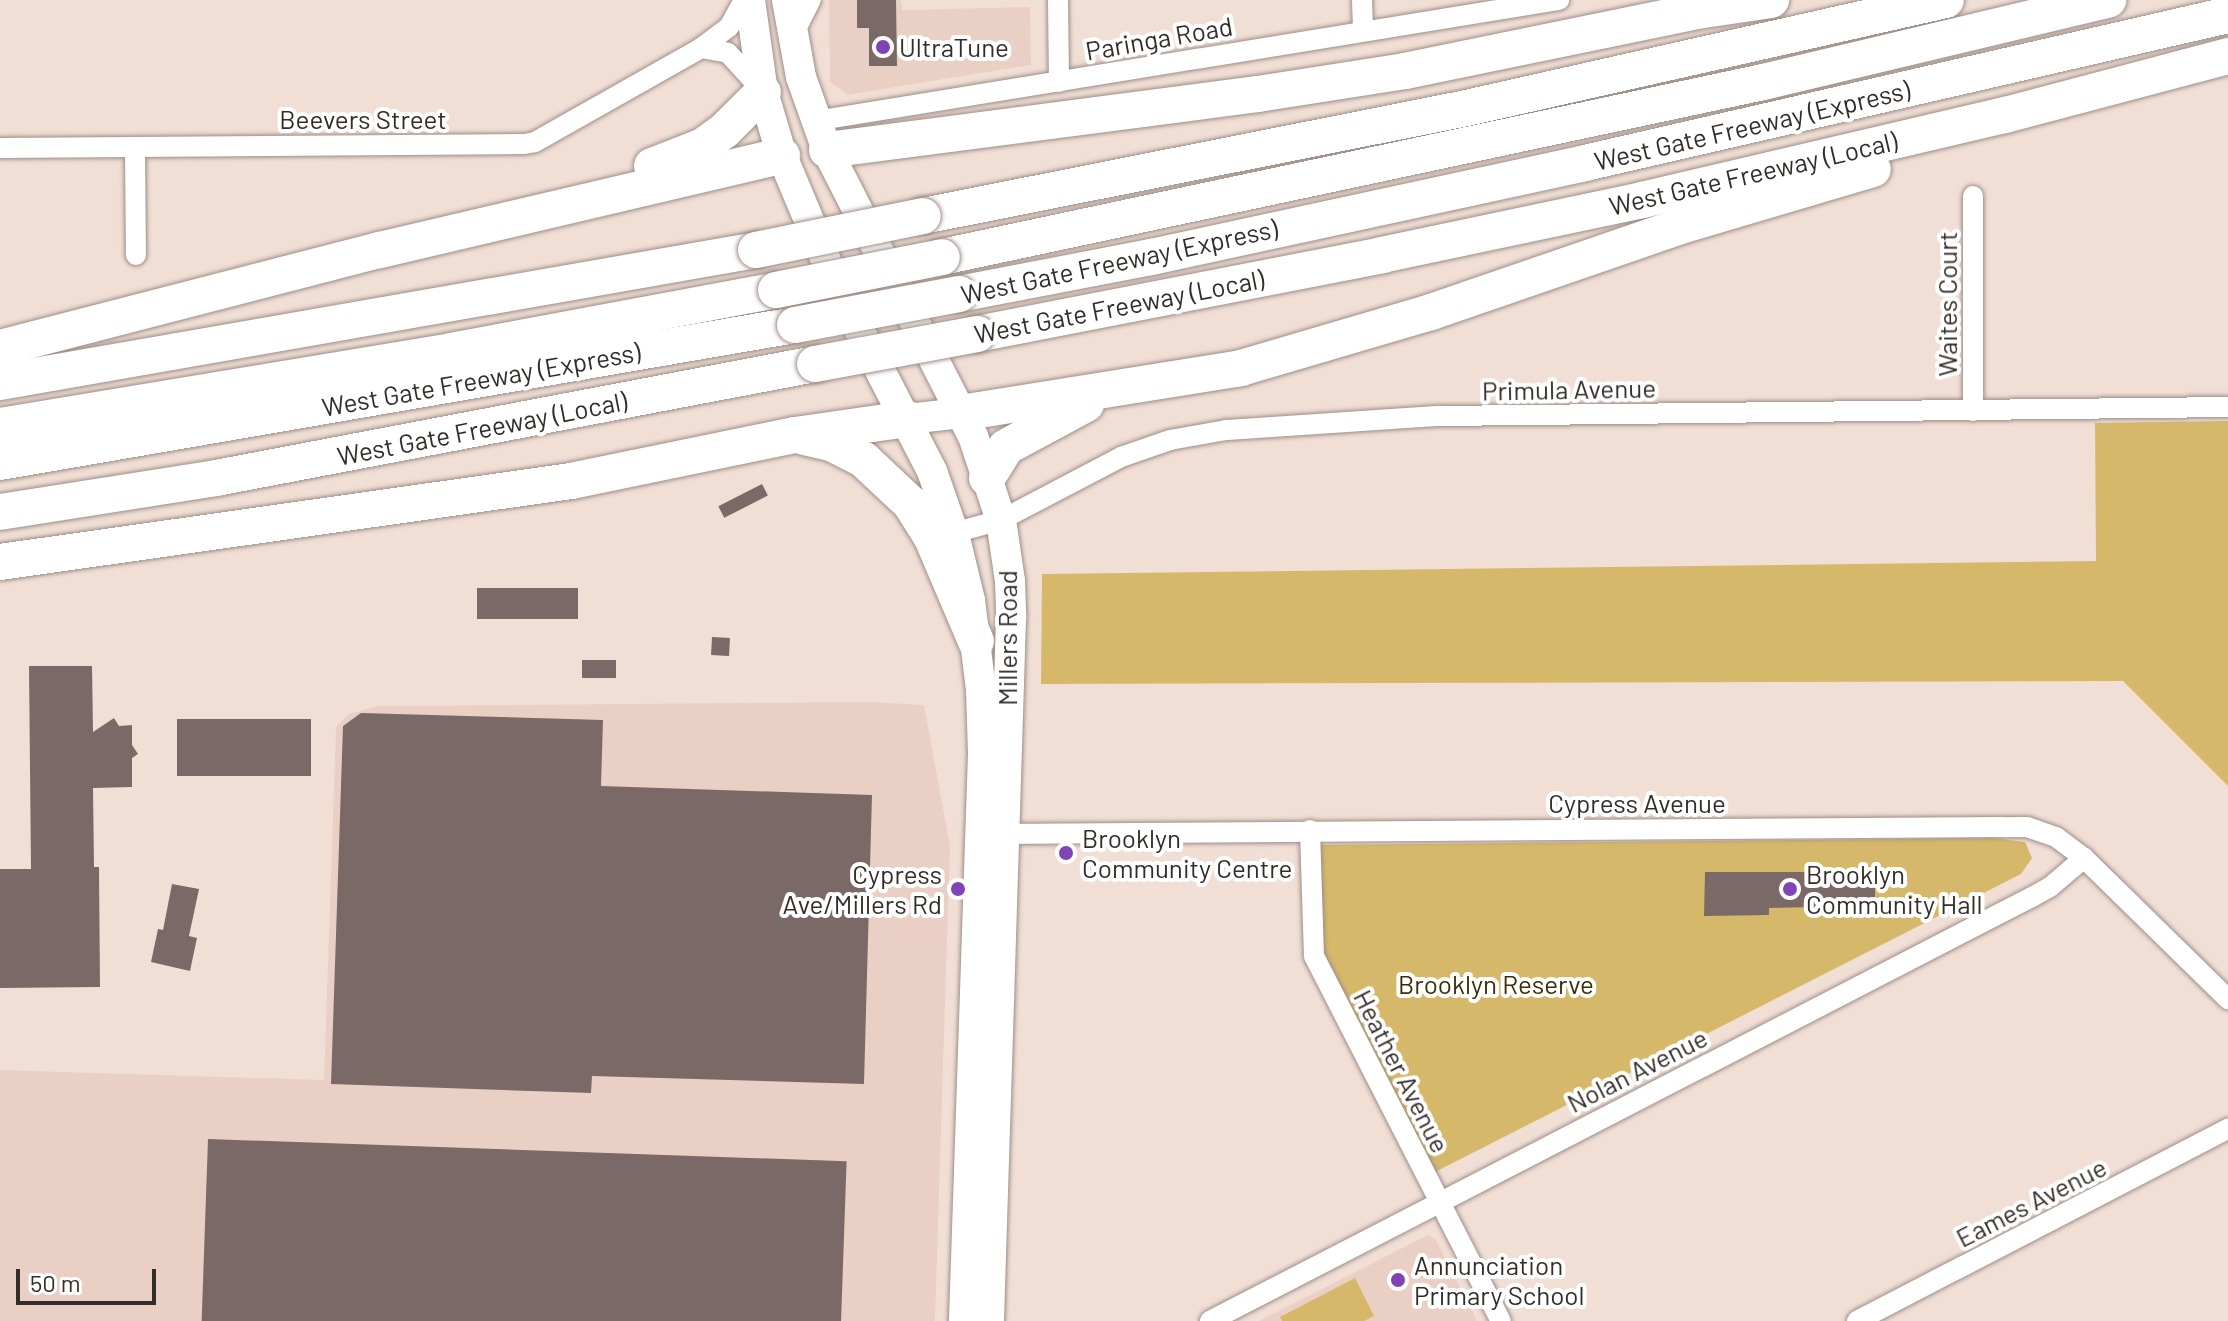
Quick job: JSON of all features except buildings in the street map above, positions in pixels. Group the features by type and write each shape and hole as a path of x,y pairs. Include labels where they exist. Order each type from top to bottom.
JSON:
{"highway":[{"path":"821,136 1258,94 1405,71 1697,11 1771,0"},
{"path":"0,382 756,250 1567,87 1946,0"},
{"name":"West Gate Freeway (Express)","path":"0,426 451,351 942,257 1763,82 2108,0"},
{"name":"West Gate Freeway (Express)","path":"0,462 795,325 1151,257 1585,163 2228,15"},
{"name":"West Gate Freeway (Local)","path":"0,512 246,473 1382,255 1642,200 2005,115 2228,56"},
{"path":"961,413 1241,368 1314,348 1431,312 1681,226 1958,144 2138,80"},
{"path":"380,250 635,173 703,146 763,92"},
{"path":"0,348 380,250 782,156"},
{"path":"987,478 1006,447 1112,390"},
{"path":"0,562 571,481 795,435 908,419"},
{"path":"795,435 831,443 874,468 943,536 976,641"}],"main road":[{"path":"747,0 763,92 782,156 838,289 908,419 943,536"},
{"name":"Millers Road","path":"787,0 801,77 821,136 961,413 1001,520 1010,581 1011,619 992,834 964,1321"},
{"path":"782,156 821,136"},
{"path":"908,419 961,413"},
{"name":"Millers Road","path":"976,641 992,834 989,1321"}],"street":[{"name":"Beevers Street","path":"0,148 535,142 701,48 729,27 747,0"},
{"path":"793,35 811,0"},
{"path":"1058,0 1059,82"},
{"path":"1362,0 1363,30"},
{"name":"Paringa Road","path":"821,136 953,100 1559,0"},
{"path":"701,48 728,53 763,92"},
{"path":"135,147 136,255"},
{"name":"Waites Court","path":"1973,196 1973,411"},
{"name":"Primula Avenue","path":"943,536 1001,520 1121,457 1170,440 1226,430 1438,416 2228,407"},
{"name":"Cypress Avenue","path":"992,834 2013,827 2056,837 2084,858 2228,999"},
{"name":"Heather Avenue","path":"1310,830 1314,956 1501,1321"},
{"name":"Nolan Avenue","path":"1210,1321 2032,897 2084,858"},
{"name":"Eames Avenue","path":"1857,1321 2228,1129"}],"shaded area":[{"path":"829,0 901,0 902,10 1030,7 1031,65 847,95 830,81"},
{"path":"870,702 924,705 950,846 935,1321 0,1321 0,1070 324,1080 336,727 349,714 378,706"},
{"name":"Annunciation Primary School","path":"1428,1235 1436,1240 1477,1321 1259,1321"}],"green space":[{"path":"2228,421 2228,786 2123,681 1041,684 1042,574 2096,561 2095,423"},
{"name":"Brooklyn Reserve","path":"1993,838 2025,842 2032,858 2021,874 1435,1172 1321,951 1312,845"},
{"path":"1355,1278 1374,1316 1364,1321 1282,1321 1280,1317"}],"place":[{"name":"UltraTune","path":"883,47"},
{"name":"Brooklyn Community Centre","path":"1066,853"},
{"name":"Cypress Ave/Millers Rd","path":"958,889"},
{"name":"Brooklyn Community Hall","path":"1790,889"},
{"name":"Annunciation Primary School","path":"1398,1280"}]}
